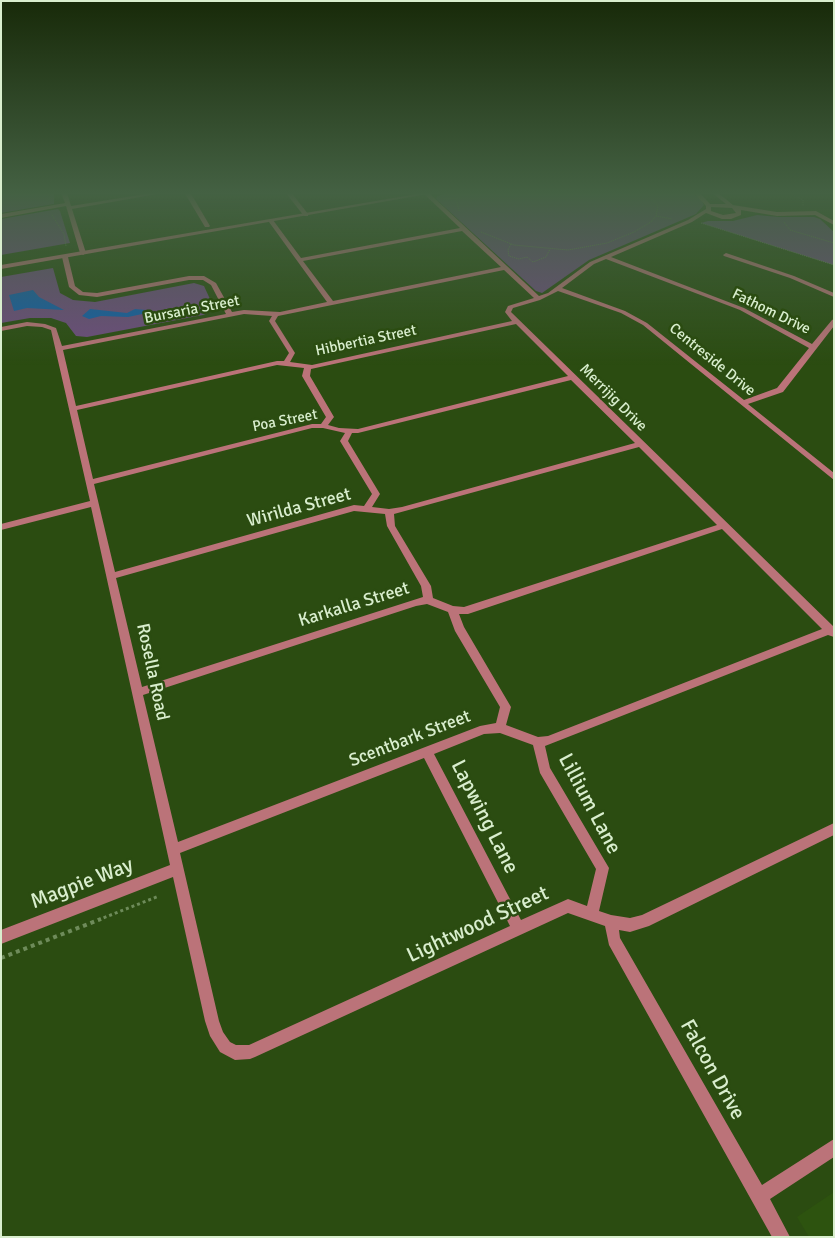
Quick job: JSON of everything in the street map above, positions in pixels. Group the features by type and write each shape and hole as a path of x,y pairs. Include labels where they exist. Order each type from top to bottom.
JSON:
{"street":[{"path":"1,268 65,257 82,250"},
{"path":"1,261 82,250"},
{"path":"292,250 331,303"},
{"path":"300,260 353,250"},
{"path":"484,250 538,299"},
{"path":"517,322 508,312 510,307 538,299 558,289 592,263 619,250"},
{"path":"726,255 792,277 834,295"},
{"name":"Fathom Drive","path":"605,256 742,309 813,347"},
{"path":"65,257 72,286 80,294 97,295 189,278 204,278 214,284 230,314"},
{"name":"Bursaria Street","path":"60,349 230,314 252,311 276,314 504,268"},
{"name":"Centreside Drive","path":"558,289 636,318 834,477"},
{"path":"276,314 272,321 292,354 286,362"},
{"path":"743,403 780,390 834,321"},
{"name":"Hibbertia Street","path":"73,409 286,362 308,367 517,322"},
{"name":"Merrijig Drive","path":"517,322 832,632"},
{"name":"Rosella Road","path":"1,329 27,324 50,326 56,334 112,576 176,870 217,1036 225,1047 235,1053 250,1052"},
{"path":"308,367 306,376 330,417 323,426"},
{"name":"Poa Street","path":"90,482 312,426 323,426 350,432 573,377"},
{"path":"350,432 344,440 376,494 367,508"},
{"name":"Wirilda Street","path":"112,576 354,508 367,508 388,512 402,510 639,444"},
{"path":"1,527 94,503"},
{"path":"388,512 391,526 426,586 428,600"},
{"name":"Karkalla Street","path":"137,693 416,602 428,600 452,610 474,608 723,526"},
{"path":"452,610 459,628 506,706 500,728 538,742 560,737 832,632"},
{"name":"Scentbark Street","path":"172,850 484,729 500,728"},
{"name":"Lillium Lane","path":"538,742 544,769 603,868 592,914"},
{"name":"Lapwing Lane","path":"427,752 518,928"},
{"name":"Lightwood Street","path":"250,1052 568,906 611,922 630,926 644,921 834,828"},
{"name":"Magpie Way","path":"1,937 176,870"},
{"name":"Falcon Drive","path":"611,922 614,940 782,1237"},
{"path":"759,1196 834,1147"}],"path":[{"path":"508,250 509,256 519,259 527,258 533,262 546,257 550,250"},
{"path":"785,250 834,265"},
{"path":"1,958 159,896"}],"shaded area":[{"path":"1,250 31,250 1,255"},
{"path":"491,250 613,250 589,260 542,293 536,291"},
{"path":"786,250 834,250 834,265"},
{"path":"53,268 60,293 73,300 95,302 194,283 204,286 215,310 203,315 87,337 76,336 66,323 51,318 30,318 1,323 1,277"},
{"path":"834,1192 834,1237 809,1237 797,1217"}],"water":[{"path":"33,290 39,297 64,310 27,308 14,311 9,295"},
{"path":"90,309 127,313 135,309 146,310 147,313 128,317 101,316 89,319 82,316"}]}
